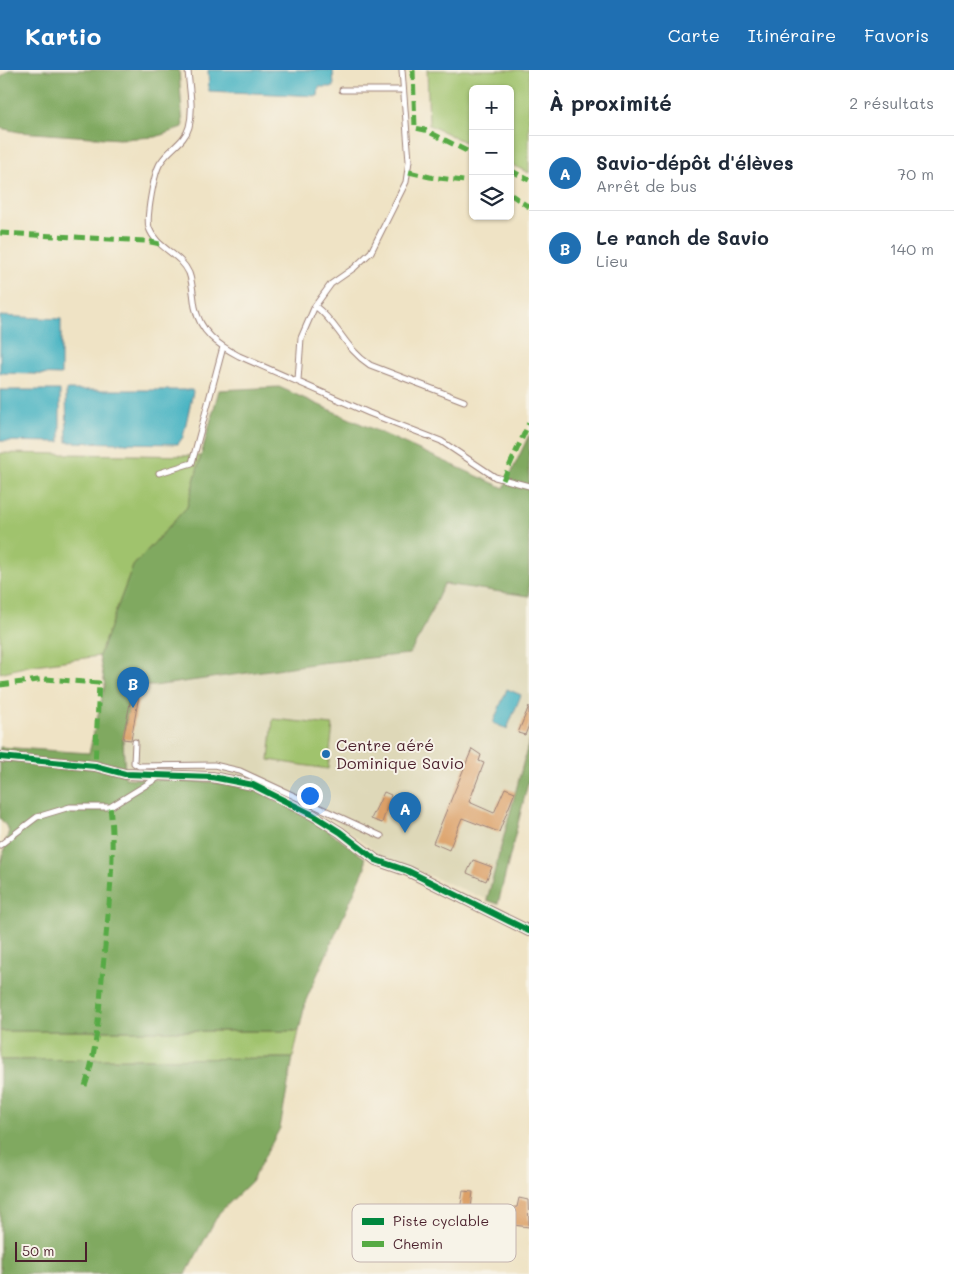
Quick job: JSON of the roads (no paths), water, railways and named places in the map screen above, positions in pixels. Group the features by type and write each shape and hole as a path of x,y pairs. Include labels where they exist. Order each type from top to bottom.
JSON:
{"street":[{"path":"0,758 95,766 125,774 212,777 253,785 340,832 376,860 416,875 529,931"}],"lane":[{"path":"188,70 191,115 189,128 179,144 161,161 156,170 148,224 157,240 186,268 200,323 211,338 223,348 256,364 298,380 369,413 441,441 495,477 529,486"},
{"path":"298,380 301,338 315,306 331,284 371,252 406,182 409,161 402,70"},
{"path":"342,90 403,90"},
{"path":"315,306 324,313 342,339 359,357 370,364 464,401"},
{"path":"159,473 192,463 223,348"},
{"path":"134,742 134,763 139,766 214,765 240,771 381,836"},
{"path":"0,845 37,817 70,807 110,807 162,776"}],"water":[{"path":"208,70 333,70 334,87 319,87 318,96 209,91"},
{"path":"0,316 61,319 61,375 0,373"},
{"path":"0,390 60,390 60,442 0,441"},
{"path":"66,390 192,390 193,392 183,437 178,444 67,442"},
{"path":"507,689 521,695 507,729 493,723"}],"place":[{"name":"Le ranch de Savio","path":"133,708"},
{"name":"Centre aéré Dominique Savio","path":"326,754"},
{"name":"Savio-dépôt d'élèves","path":"405,833"}]}
